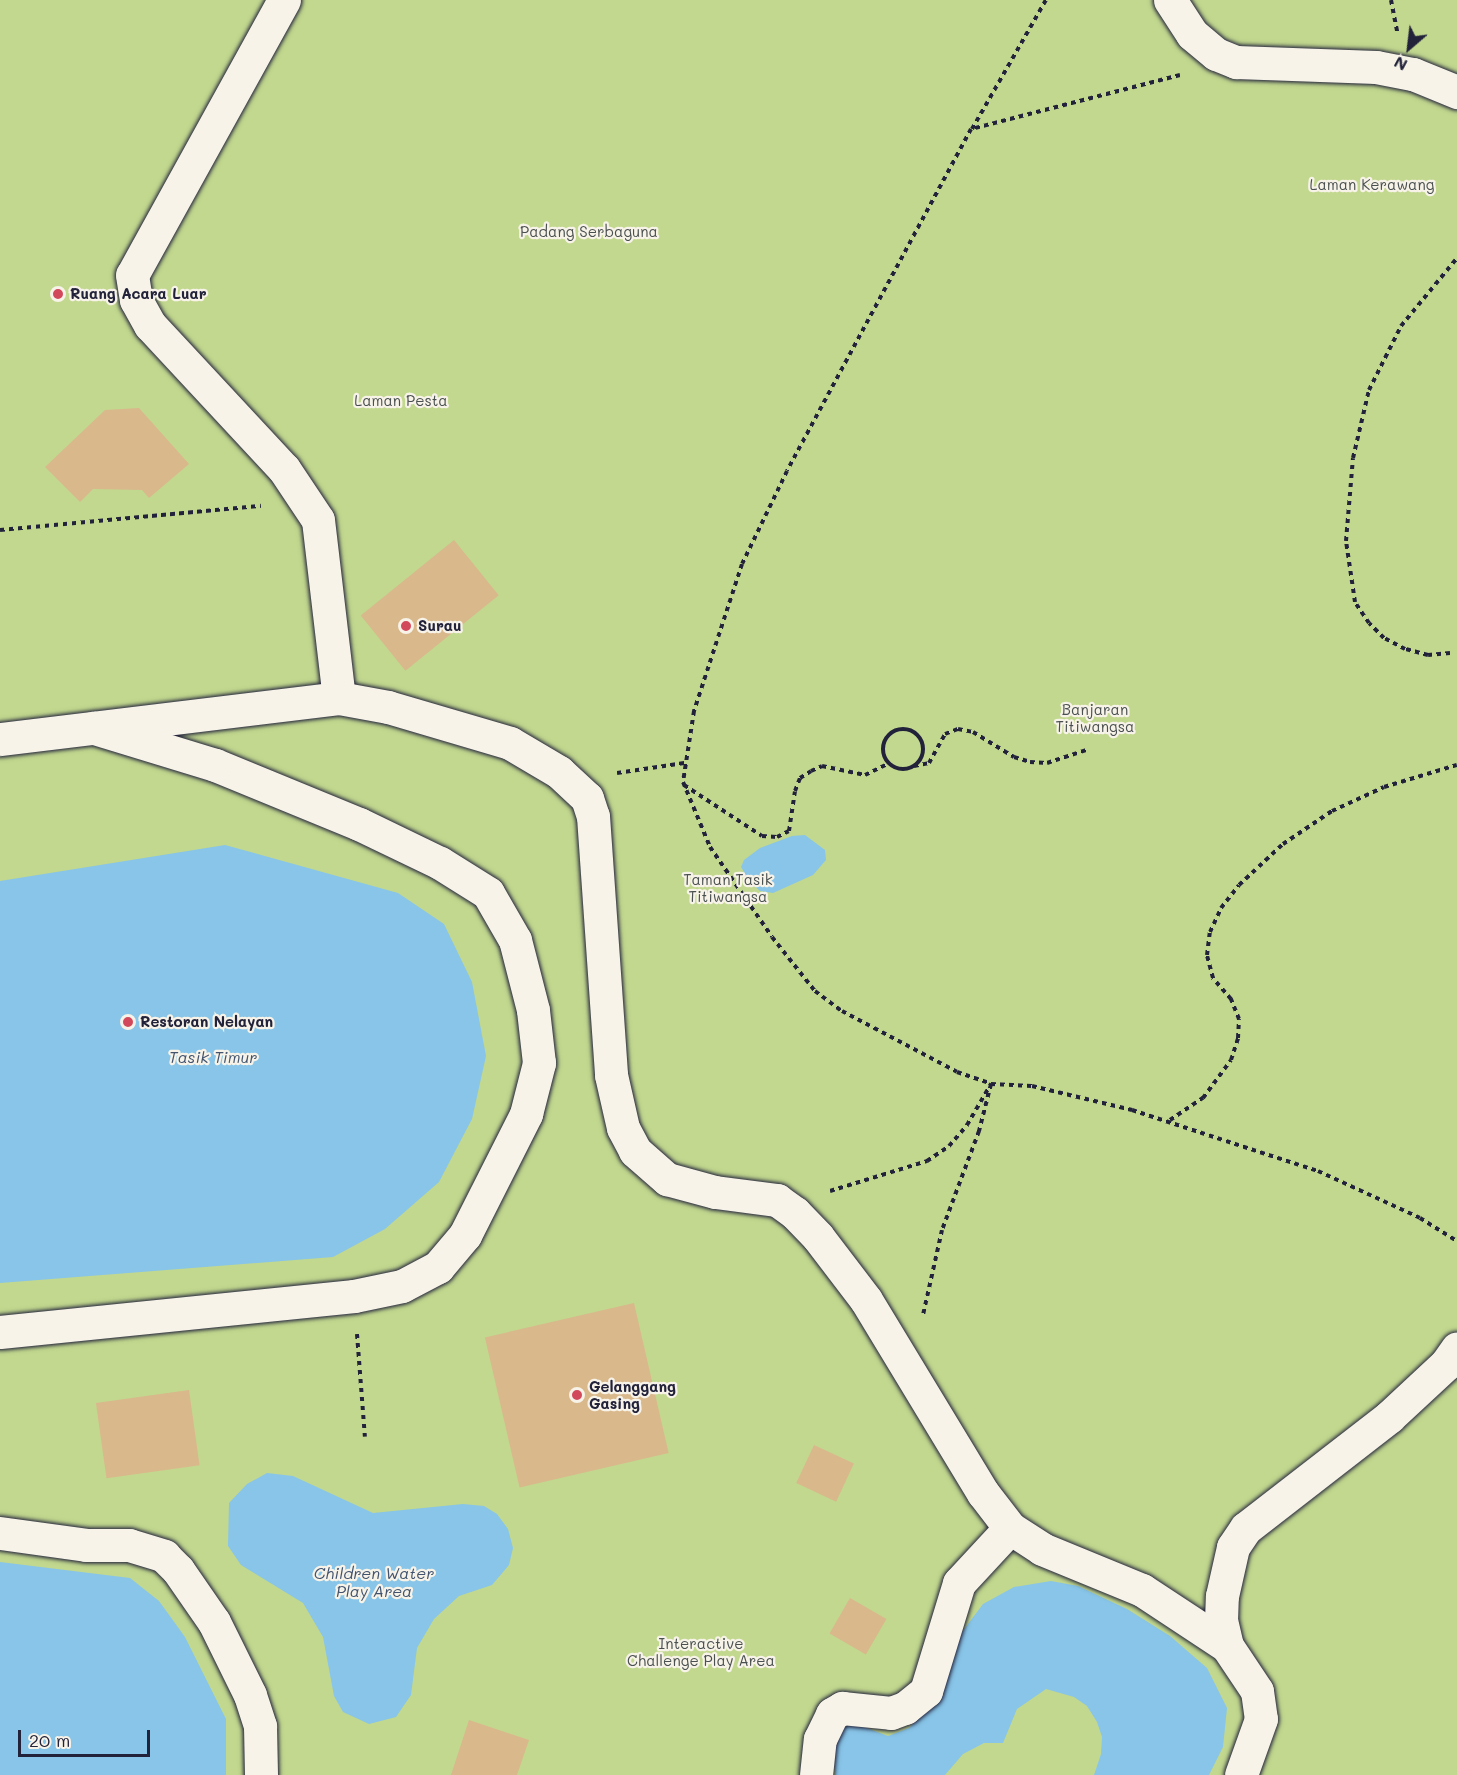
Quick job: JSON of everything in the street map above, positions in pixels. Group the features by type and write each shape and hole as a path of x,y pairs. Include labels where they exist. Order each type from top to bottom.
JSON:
{"street":[{"path":"284,0 132,275 136,300 150,325 284,469 318,520 339,698"},
{"path":"1170,0 1192,34 1216,54 1236,62 1376,67 1413,74 1457,92"},
{"path":"0,739 339,698 388,707 510,743 577,786 587,798 593,816 611,1075 623,1128 635,1151 667,1179 716,1192 777,1200 818,1236 866,1300 983,1493 1010,1528 1042,1549 1142,1590 1227,1646"},
{"path":"0,1332 354,1296 402,1286 438,1267 465,1235 526,1114 539,1063 533,1010 515,940 488,893 440,863 359,824 226,770 94,728"},
{"path":"1241,1775 1255,1743 1261,1719 1257,1691 1227,1646 1221,1621 1221,1596 1233,1547 1246,1528 1389,1418 1446,1364 1457,1348"},
{"path":"816,1775 820,1738 832,1714 842,1708 891,1713 905,1708 926,1691 959,1583 1010,1528"},
{"path":"0,1533 86,1545 129,1545 164,1556 178,1570 214,1622 250,1695 260,1726 261,1775"}],"path":[{"path":"1046,0 971,129 787,471 742,564 709,659 684,763 684,785 710,847 772,937 815,991 880,1032 957,1072 991,1084 1032,1086 1170,1121 1318,1171 1420,1218 1457,1241"},
{"path":"971,129 1236,62"},
{"path":"1450,653 1428,655 1405,649 1384,638 1355,602 1346,542 1353,458 1369,390 1401,326 1457,258"},
{"path":"0,530 307,502"},
{"path":"888,764 882,745 889,734 902,728 915,732 923,744 922,757 914,766"},
{"path":"684,785 762,836 777,837 789,831 795,791 800,778 822,766 865,775 888,764 900,769 929,763 945,734 958,729 973,732 1014,758 1047,763 1086,750"},
{"path":"577,786 587,778 684,763"},
{"path":"1170,1121 1203,1098 1231,1060 1238,1038 1239,1019 1231,999 1213,978 1207,955 1210,932 1221,908 1239,885 1283,844 1332,811 1384,788 1457,765"},
{"path":"777,1200 845,1188 927,1161 949,1146 967,1125 991,1084"},
{"path":"921,1324 942,1230 979,1131 991,1084"},
{"path":"354,1296 365,1437"}],"green space":[{"name":"Taman Tasik Titiwangsa","path":"0,0 1457,0 1457,1775 0,1775"}],"water":[{"path":"805,835 825,850 826,860 813,875 773,893 760,891 750,882 741,867 744,860 760,848 792,836"},
{"name":"Tasik Timur","path":"225,845 398,893 444,924 472,982 486,1056 472,1119 439,1182 385,1229 333,1257 0,1283 0,881"},
{"name":"Children Water Play Area","path":"267,1473 293,1476 373,1513 463,1504 484,1506 497,1514 508,1529 513,1548 509,1565 492,1585 459,1596 434,1619 417,1648 411,1695 396,1717 369,1724 343,1712 334,1696 323,1637 303,1603 241,1565 228,1546 229,1503 247,1484"},
{"path":"0,1562 130,1578 159,1601 185,1637 226,1719 226,1775 0,1775"},
{"path":"1051,1581 1078,1586 1127,1609 1170,1636 1207,1668 1227,1708 1223,1747 1209,1775 1094,1775 1101,1754 1102,1737 1097,1722 1087,1706 1074,1697 1046,1689 1017,1709 1003,1743 984,1743 963,1754 945,1775 835,1775 834,1752 842,1727 856,1724 888,1736 909,1728 938,1698 962,1632 983,1604 1014,1587"}],"building":[{"path":"139,408 189,464 149,498 142,490 93,489 80,502 45,467 105,410"},
{"path":"454,540 499,595 405,671 361,616"},
{"name":"Gelanggang Gasing","path":"634,1303 669,1453 520,1487 485,1337"},
{"path":"189,1390 200,1465 106,1478 96,1403"},
{"path":"814,1445 854,1464 836,1502 796,1483"},
{"path":"850,1598 886,1619 866,1655 830,1634"},
{"path":"469,1720 529,1740 517,1775 451,1775"}],"place":[{"name":"Ruang Acara Luar","path":"58,294"},
{"name":"Surau","path":"406,626"},
{"name":"Restoran Nelayan","path":"128,1022"},
{"name":"Gelanggang Gasing","path":"577,1395"}],"park label":[{"name":"Laman Kerawang","path":"1372,185"},
{"name":"Padang Serbaguna","path":"589,232"},
{"name":"Laman Pesta","path":"401,401"},
{"name":"Banjaran Titiwangsa","path":"1095,718"},
{"name":"Interactive Challenge Play Area","path":"701,1652"}]}
